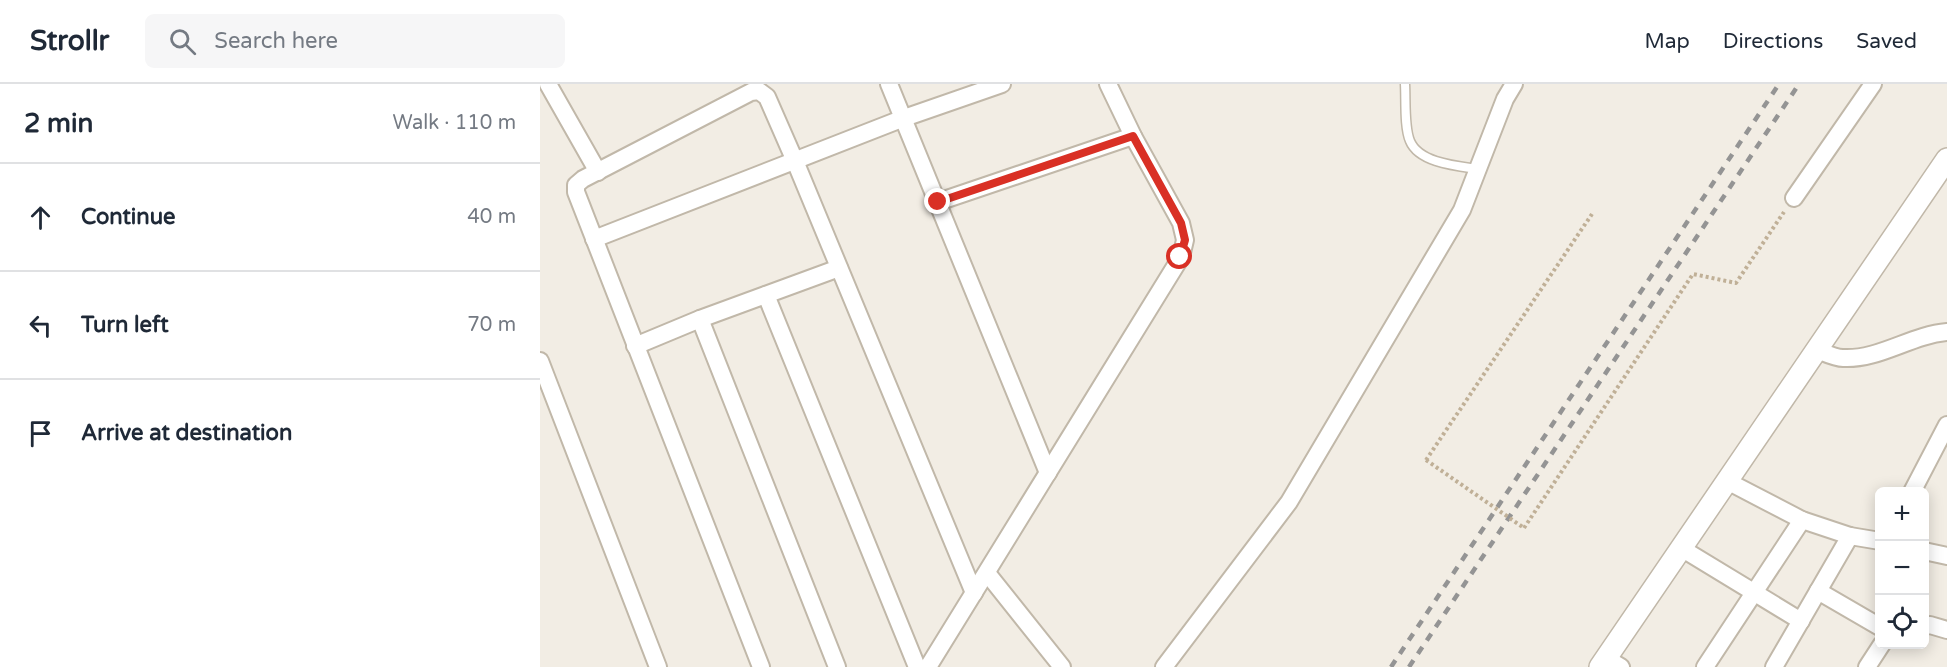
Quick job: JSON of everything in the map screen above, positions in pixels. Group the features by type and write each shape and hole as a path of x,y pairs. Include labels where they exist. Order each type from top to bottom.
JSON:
{"street":[{"path":"548,84 598,172"},
{"path":"889,84 1048,473"},
{"path":"594,239 903,118 1002,84"},
{"path":"928,667 1180,257 1185,240 1181,223 1133,136 1108,84"},
{"path":"1164,667 1289,502 1462,210 1505,99 1514,84"},
{"path":"1794,198 1873,84"},
{"path":"761,667 576,192 576,185 583,179 751,92 759,91 766,97 795,161 974,592"},
{"path":"938,202 1133,136"},
{"path":"1609,664 1681,548 1947,159"},
{"path":"635,346 700,319 839,268"},
{"path":"766,295 917,667"},
{"path":"700,319 837,667"},
{"path":"1817,350 1841,358 1861,357 1913,339 1947,332"},
{"path":"540,361 658,667"},
{"path":"1915,487 1947,425"},
{"path":"1727,481 1802,520 1850,536 1875,540"},
{"path":"1704,667 1802,520"},
{"path":"1774,667 1850,536"},
{"path":"1681,548 1801,621"},
{"path":"1929,552 1947,556"},
{"path":"987,573 1062,667"},
{"path":"1818,591 1875,624"},
{"path":"1929,625 1947,630"},
{"path":"1867,667 1879,649"}],"lane":[{"path":"1405,84 1409,139 1414,148 1439,162 1478,169"}],"path":[{"path":"1592,214 1426,460 1524,528 1693,274 1736,283 1794,198"}],"railway":[{"path":"1391,667 1779,84"},
{"path":"1409,667 1799,84"}],"route":[{"path":"938,202 1133,136 1181,223 1185,240 1180,257"}]}
